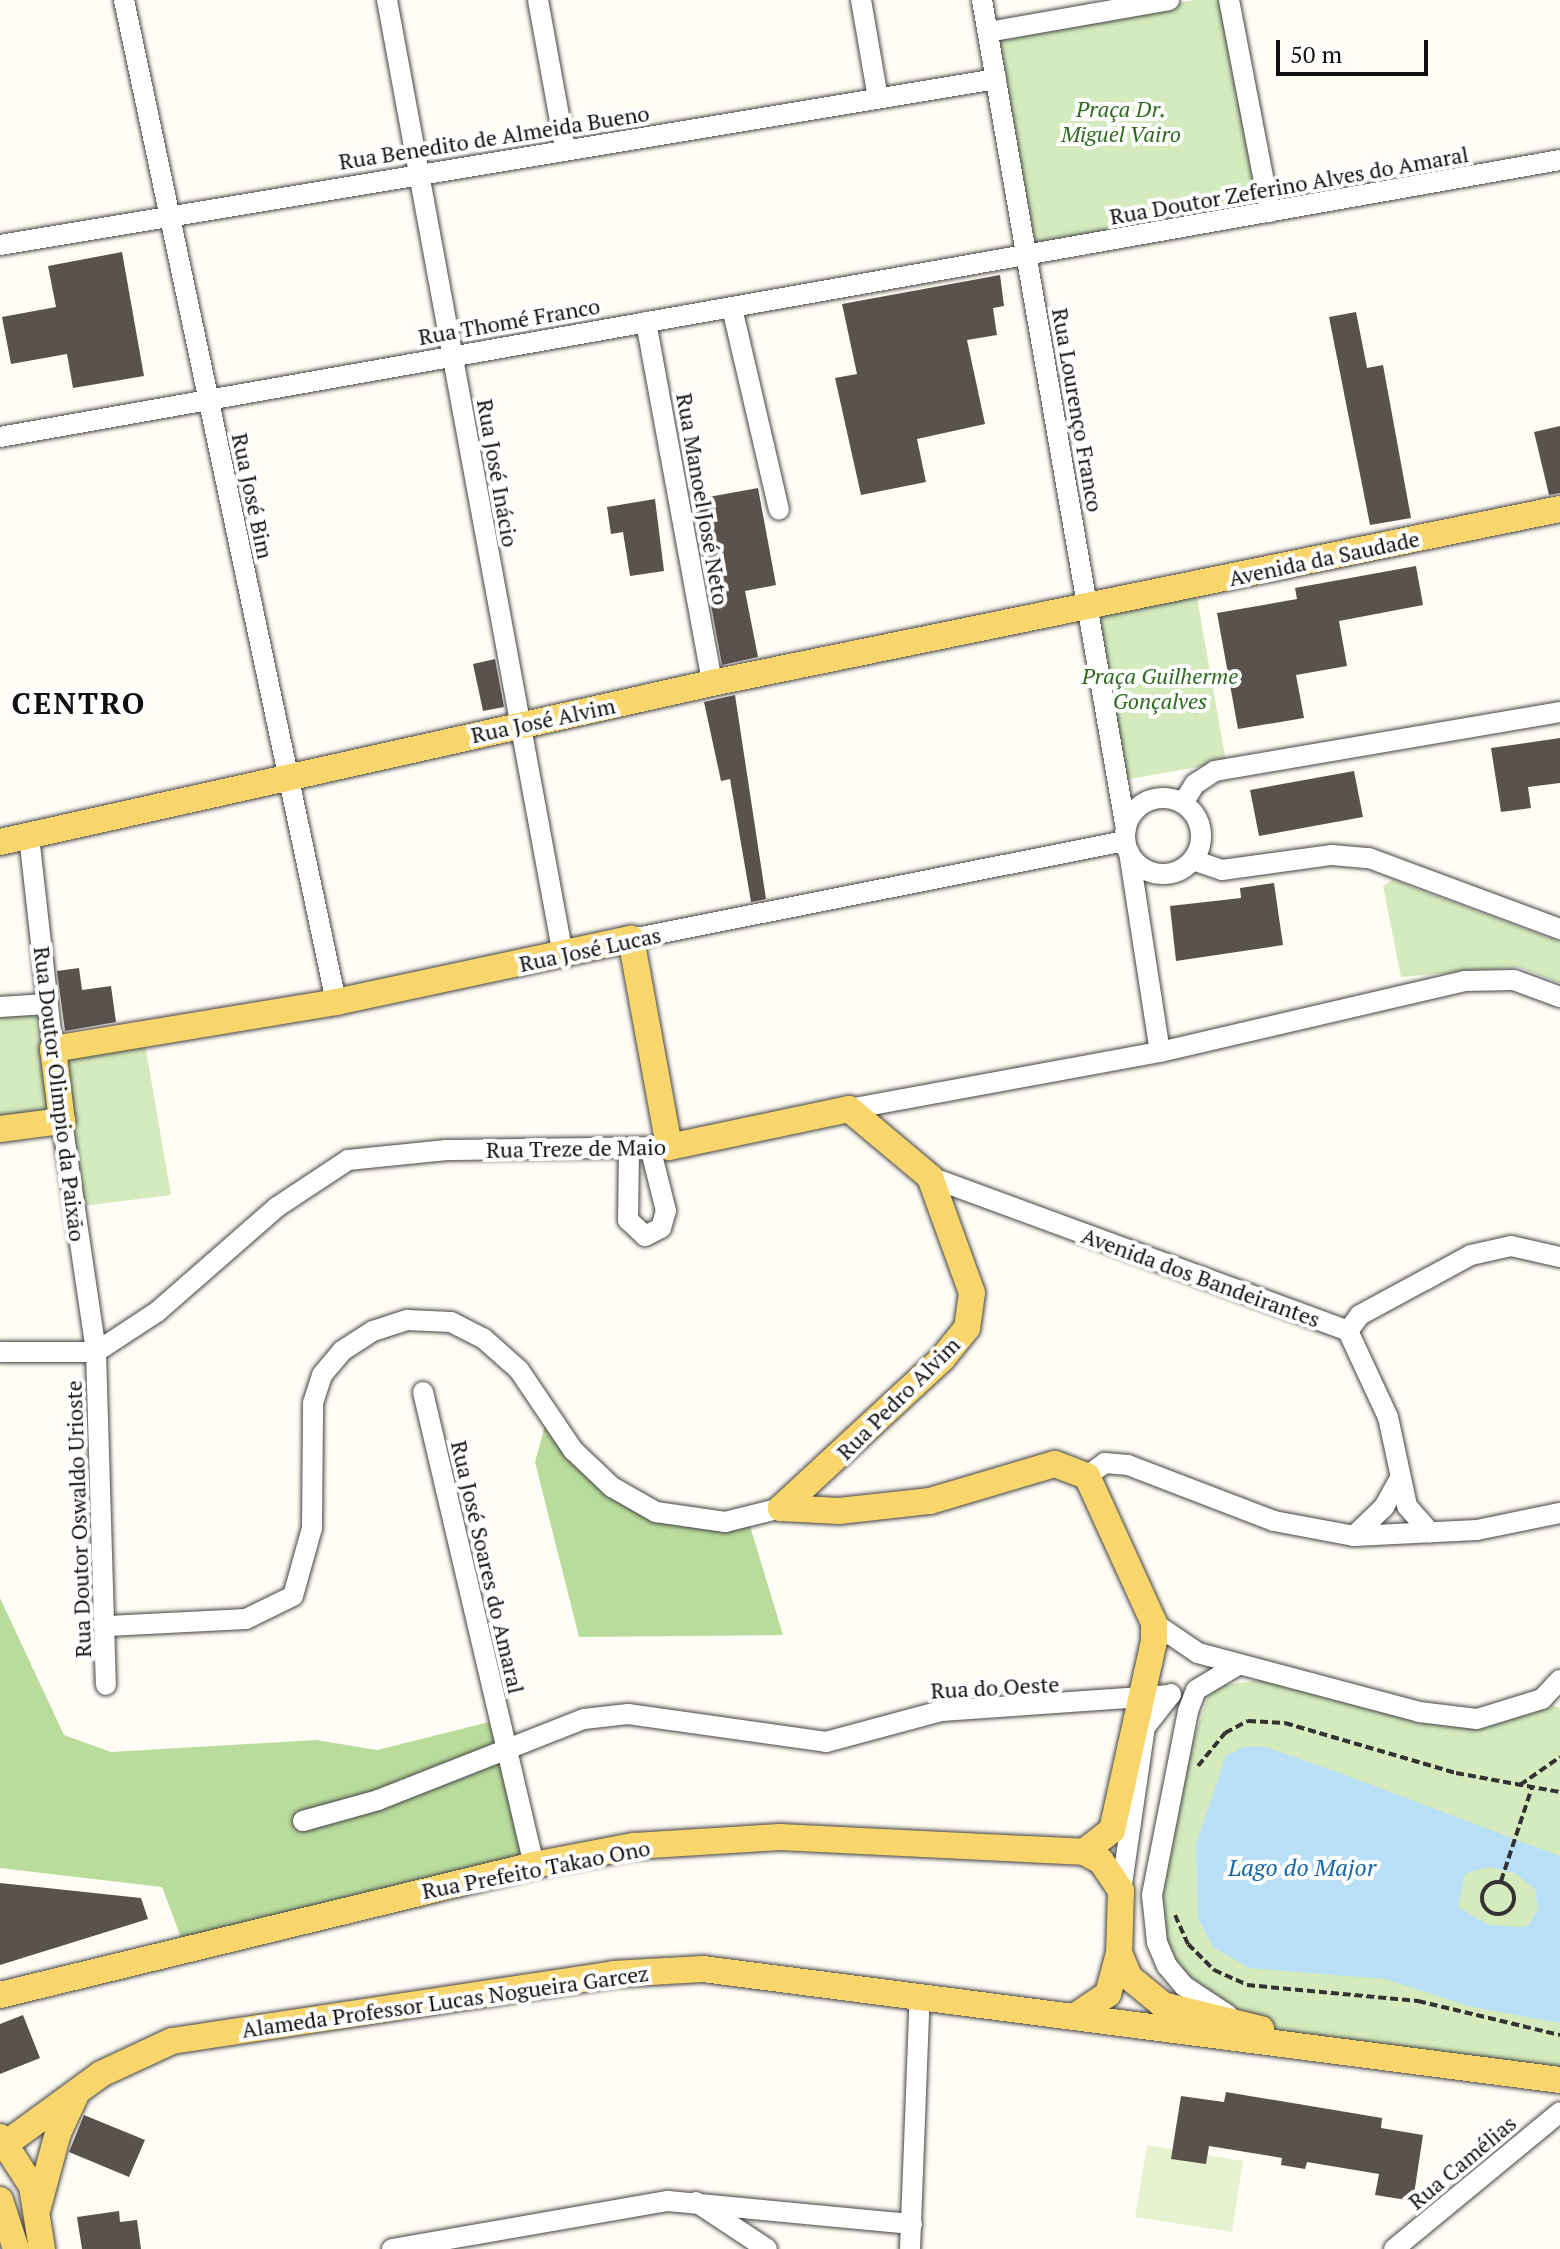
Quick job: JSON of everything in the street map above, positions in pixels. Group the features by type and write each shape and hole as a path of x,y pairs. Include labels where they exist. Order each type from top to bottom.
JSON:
{"main road":[{"name":"Avenida da Saudade","path":"1087,608 1560,509"},
{"name":"Rua José Alvim","path":"0,842 712,683 1087,608"},
{"name":"Rua José Lucas","path":"53,1049 336,1002 631,939"},
{"path":"631,939 660,1149"},
{"name":"Rua Doutor Olimpio da Paixão","path":"53,1049 62,1121"},
{"name":"Rua Treze de Maio","path":"660,1149 849,1109"},
{"name":"Avenida dos Bandeirantes","path":"849,1109 930,1177"},
{"path":"0,1129 62,1121"},
{"name":"Rua Pedro Alvim","path":"781,1508 862,1438 967,1328 972,1293 930,1177"},
{"path":"781,1508 839,1511 930,1501 1055,1464 1087,1476 1154,1623 1151,1662 1138,1700 1112,1830 1084,1852 1101,1861 1121,1891 1119,1953 1108,1994 1094,2009 1074,2017"},
{"name":"Rua Prefeito Takao Ono","path":"0,1995 534,1865 721,1837 1084,1852"},
{"name":"Alameda Professor Lucas Nogueira Garcez","path":"1119,1953 1129,1977 1153,1999 1295,2041"},
{"name":"Alameda Professor Lucas Nogueira Garcez","path":"42,2249 38,2207 2,2143 135,2055 172,2041 613,1974 703,1969 920,1994 1222,2038 1295,2041 1560,2080"},
{"path":"38,2207 58,2133 79,2090"},
{"path":"0,2200 16,2249"}],"street":[{"name":"Rua José Bim","path":"124,0 336,1002"},
{"name":"Rua José Inácio","path":"387,0 563,955"},
{"path":"538,0 565,149"},
{"path":"861,0 878,98"},
{"name":"Rua Lourenço Franco","path":"982,0 1127,840 1160,1052"},
{"path":"988,32 1169,0"},
{"path":"1229,0 1270,212"},
{"name":"Rua Benedito de Almeida Bueno","path":"0,245 996,79"},
{"name":"Rua Doutor Zeferino Alves do Amaral","path":"1027,256 1560,160"},
{"name":"Rua Thomé Franco","path":"0,437 452,354 1027,256"},
{"path":"732,308 779,510"},
{"name":"Rua Manoel José Neto","path":"646,322 712,683"},
{"path":"1183,803 1195,784 1215,771 1560,712"},
{"path":"1171,873 1146,870 1127,840 1147,801 1183,803 1199,823 1193,860"},
{"name":"Rua Doutor Olimpio da Paixão","path":"29,836 53,1049"},
{"name":"Rua José Lucas","path":"631,939 1127,840"},
{"path":"1140,921 1149,890 1193,860 1222,870 1332,855 1369,858 1560,929"},
{"name":"Rua Treze de Maio","path":"849,1109 1160,1052 1464,981 1514,980 1560,997"},
{"path":"0,1007 47,1004"},
{"name":"Rua Doutor Olimpio da Paixão","path":"62,1121 96,1352"},
{"path":"629,1151 628,1220 645,1236 661,1228 666,1211 660,1149"},
{"name":"Rua Treze de Maio","path":"96,1352 157,1312 277,1207 348,1160 446,1150 660,1149"},
{"name":"Avenida dos Bandeirantes","path":"930,1177 1348,1331 1360,1315 1471,1255 1511,1246 1560,1257"},
{"path":"108,1626 246,1619 293,1596 312,1528 311,1433 322,1375 342,1351 407,1320 451,1322 483,1338 519,1370 573,1450 612,1487 656,1512 725,1522 781,1508"},
{"path":"1348,1331 1388,1417 1407,1506 1430,1532"},
{"path":"0,1352 96,1352"},
{"name":"Rua Doutor Oswaldo Urioste","path":"96,1352 108,1626 106,1685"},
{"name":"Rua José Soares do Amaral","path":"423,1392 534,1865"},
{"path":"1087,1476 1105,1463 1128,1465 1274,1521 1354,1536 1430,1532 1554,1517"},
{"path":"1354,1536 1384,1507 1400,1478"},
{"path":"1154,1623 1198,1653 1419,1712 1477,1719 1542,1699 1560,1680"},
{"path":"1121,1891 1145,1727 1170,1695 1238,1665"},
{"path":"1216,1673 1196,1690 1188,1711 1152,1911 1157,1942 1184,1986 1249,2025"},
{"name":"Rua do Oeste","path":"507,1753 549,1730 628,1714 826,1742 941,1711 1138,1700 1170,1695"},
{"path":"303,1821 507,1753"},
{"path":"910,2249 920,1994"},
{"name":"Rua Camélias","path":"1394,2249 1560,2112"},
{"path":"392,2249 693,2200 912,2224"},
{"path":"693,2200 767,2249"}],"path":[{"path":"1195,1779 1225,1733 1248,1721 1285,1723 1456,1773 1560,1792"},
{"path":"1190,1769 1193,1754"},
{"path":"1520,1785 1560,1757"},
{"path":"1501,1881 1532,1787"},
{"path":"1501,1881 1515,1897 1507,1911 1496,1914 1482,1895 1486,1886 1501,1881"},
{"path":"1167,1920 1170,1904 1188,1944 1214,1970 1247,1985 1418,2001 1560,2035"}],"green space":[{"name":"Praça Dr. Miguel Vairo","path":"1194,0 1224,0 1262,201 1035,245 993,36"},
{"name":"Praça Guilherme Gonçalves","path":"1196,592 1226,762 1124,780 1094,613"},
{"path":"1393,880 1560,942 1560,983 1519,967 1401,977 1383,886"},
{"path":"42,1009 52,1111 0,1119 0,1012"},
{"path":"145,1044 171,1195 82,1206 62,1061"},
{"path":"547,1418 606,1495 750,1526 783,1635 579,1637 535,1462"},
{"path":"0,1598 64,1735 111,1752 316,1740 377,1750 489,1722 529,1863 182,1940 162,1887 0,1868"},
{"path":"1281,1677 1418,1715 1541,1702 1560,1708 1560,2073 1293,2035 1247,2020 1172,1964 1154,1902 1176,1791 1209,1694 1199,1689"},
{"path":"1147,2145 1243,2161 1232,2232 1135,2217"}],"water":[{"name":"Lago do Major","path":"1244,1747 1266,1747 1560,1856 1560,2023 1472,2007 1385,1979 1249,1968 1213,1947 1198,1918 1196,1844 1226,1756","holes":["1487,1867 1515,1873 1535,1889 1538,1909 1527,1927 1489,1925 1458,1907 1465,1874"]}],"building":[{"path":"122,252 144,376 73,388 67,354 11,364 2,317 56,307 48,266"},
{"path":"1000,275 1004,306 993,308 997,335 967,340 985,424 917,439 926,482 861,495 835,378 857,374 842,304"},
{"path":"1356,312 1367,368 1383,365 1411,518 1370,525 1329,317"},
{"path":"1560,426 1560,493 1549,495 1534,432"},
{"path":"758,488 776,585 745,591 758,657 722,665 692,500"},
{"path":"655,499 664,571 630,576 623,532 611,534 607,507"},
{"path":"1416,566 1423,605 1339,621 1347,666 1296,675 1304,718 1238,729 1217,613 1297,599 1295,588"},
{"path":"495,659 504,707 483,711 473,664"},
{"path":"735,695 766,899 751,902 730,779 721,781 704,702"},
{"path":"1560,738 1560,783 1528,787 1531,808 1501,812 1491,748"},
{"path":"1354,771 1363,817 1259,836 1250,790"},
{"path":"1274,883 1283,945 1176,961 1170,906 1241,898 1240,888"},
{"path":"79,968 82,990 111,986 116,1022 65,1031 57,971"},
{"path":"0,1883 141,1898 148,1919 0,1965"},
{"path":"23,2015 40,2058 0,2074 0,2024"},
{"path":"1226,2092 1382,2118 1381,2128 1423,2135 1413,2201 1375,2195 1379,2174 1307,2162 1305,2169 1281,2165 1282,2158 1209,2146 1206,2164 1171,2159 1181,2096 1224,2102"},
{"path":"84,2115 145,2140 129,2177 69,2152"},
{"path":"119,2211 120,2222 137,2220 141,2249 82,2249 77,2217"}],"district":[{"name":"CENTRO","path":"79,703"}]}
